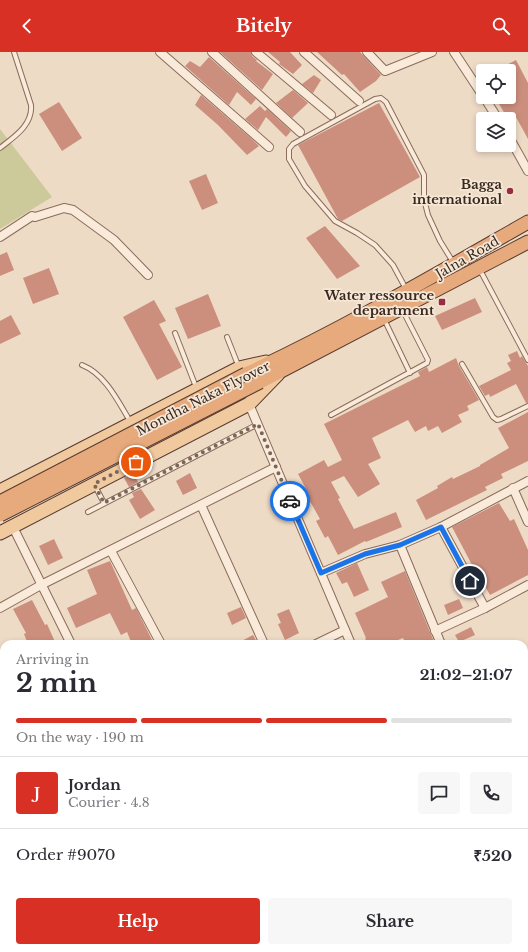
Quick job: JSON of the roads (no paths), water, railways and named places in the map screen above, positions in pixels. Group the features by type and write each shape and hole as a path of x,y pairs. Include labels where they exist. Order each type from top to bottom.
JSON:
{"highway":[{"name":"Jalna Road","path":"281,364 528,222"},
{"name":"Jalna Road","path":"281,364 383,317 528,242"},
{"name":"Mondha Naka Flyover","path":"0,502 243,371 281,364"},
{"name":"Mondha Naka Flyover","path":"0,515 260,382 281,364"}],"main road":[{"path":"0,533 249,404 281,364"},
{"path":"0,491 196,390 243,371"}],"street":[{"path":"160,52 269,148"},
{"path":"212,52 300,132"},
{"path":"256,52 331,115"},
{"path":"304,52 359,101"},
{"path":"367,52 385,71 432,52"},
{"path":"454,52 476,85"},
{"path":"516,150 528,171"},
{"path":"0,237 32,216 35,217 64,208 69,208 114,240 148,275"},
{"path":"249,404 349,640"},
{"path":"0,608 41,585 276,468"},
{"path":"321,573 365,554 400,545 441,527 528,480"},
{"path":"513,488 528,522"},
{"path":"201,505 262,640"},
{"path":"12,527 69,640"},
{"path":"441,527 485,608"},
{"path":"400,545 439,640"},
{"path":"111,550 159,640"},
{"path":"435,631 485,608 528,585"},
{"path":"324,640 345,630"}],"lane":[{"path":"0,148 25,126 32,113 31,105 14,52"},
{"path":"407,291 393,265 374,245 357,233 335,221 305,186 289,159 289,149 293,144 375,98 381,98 386,102 424,175 424,199 428,215 440,241 454,264"},
{"path":"479,268 528,360"},
{"path":"331,415 427,363 428,360 401,308"},
{"path":"383,317 410,373"},
{"path":"175,333 196,390"},
{"path":"227,337 243,371"},
{"path":"462,364 493,417 497,420 528,406"},
{"path":"82,365 97,375 112,393 132,423"},
{"path":"88,512 258,424"},
{"path":"94,484 104,503"}],"place":[{"name":"Bagga international","path":"510,191"},
{"name":"Water ressource department","path":"442,302"}]}
